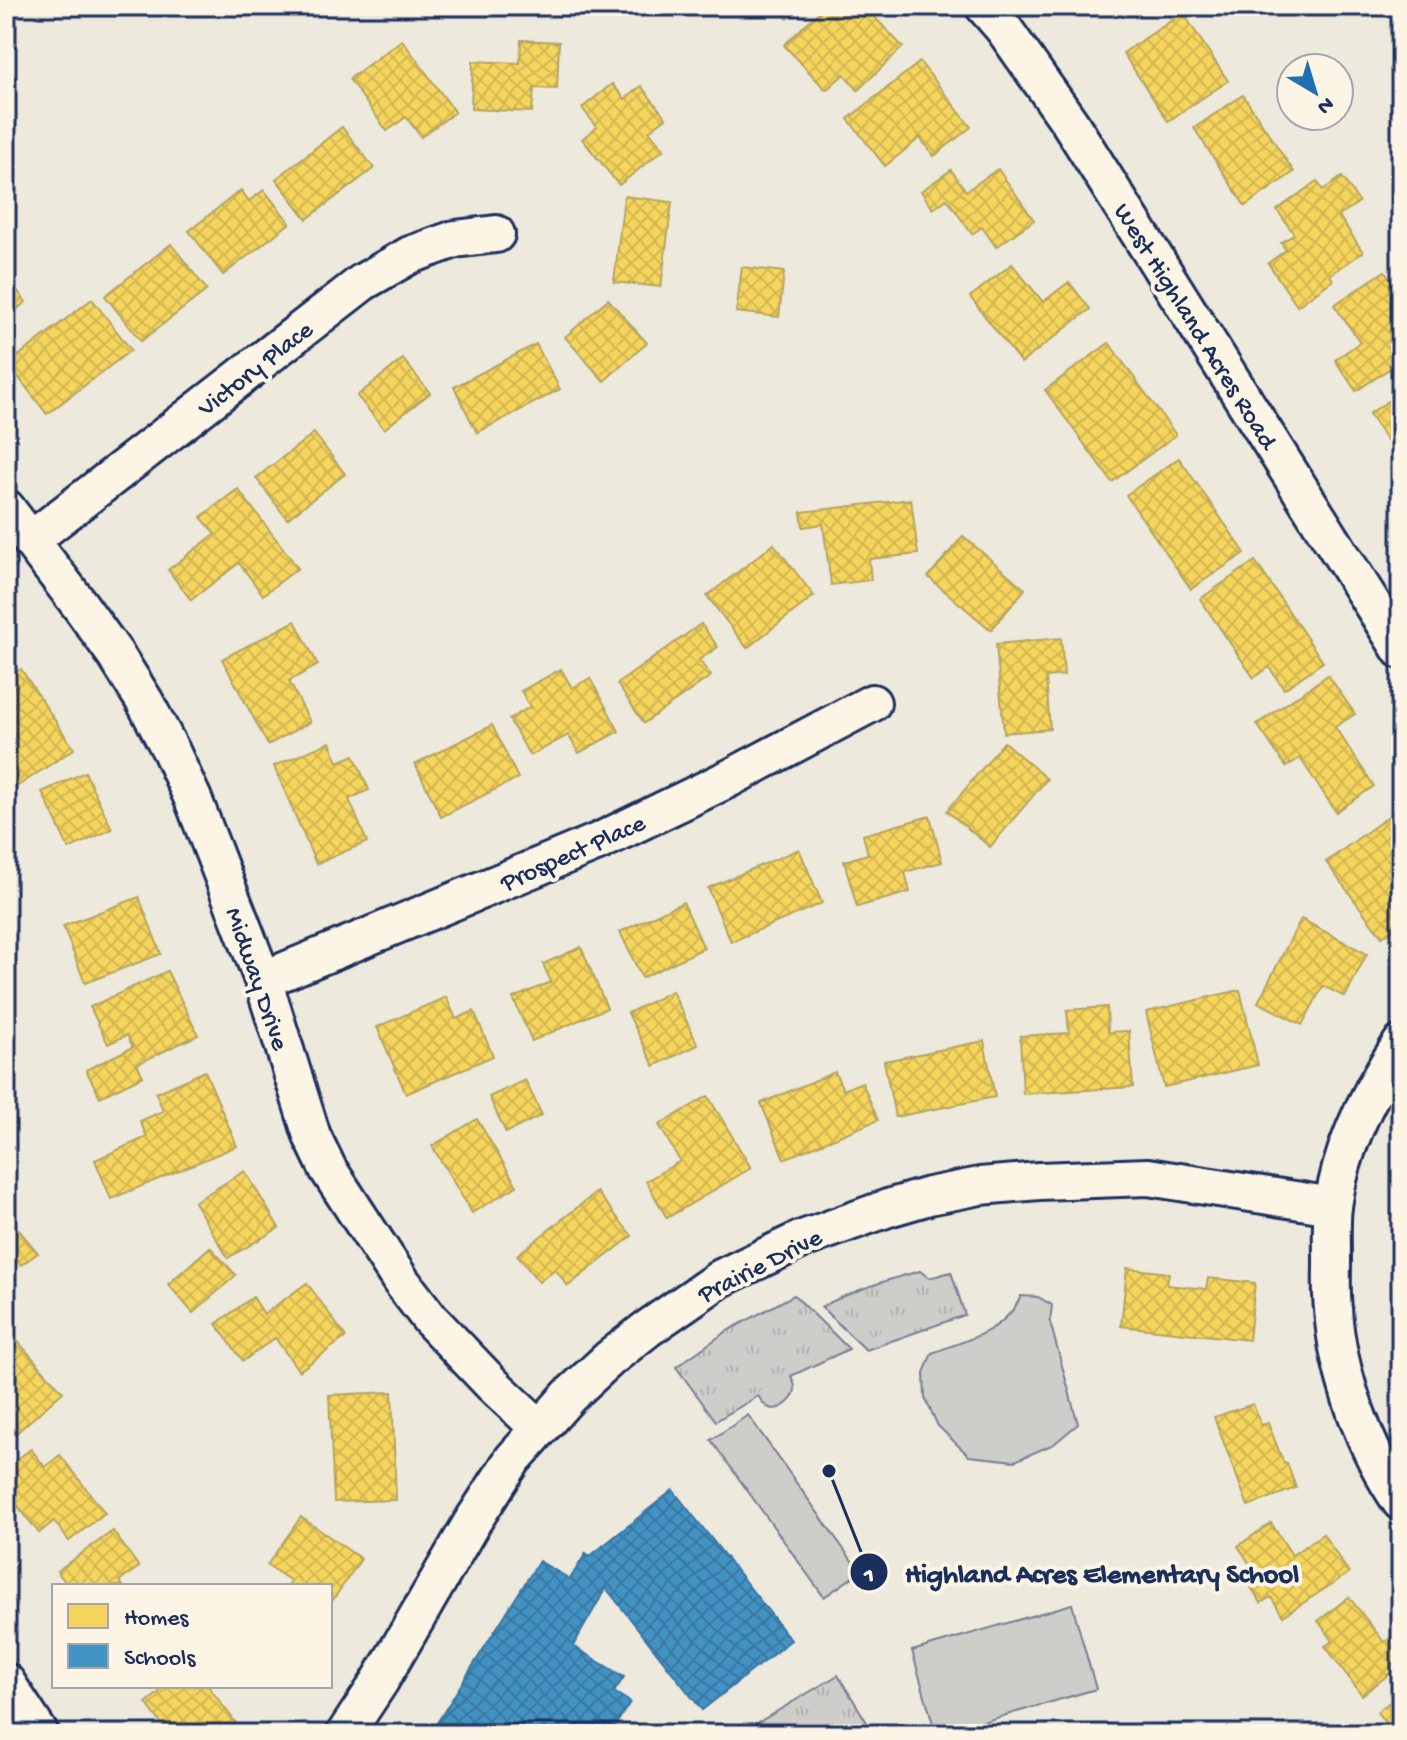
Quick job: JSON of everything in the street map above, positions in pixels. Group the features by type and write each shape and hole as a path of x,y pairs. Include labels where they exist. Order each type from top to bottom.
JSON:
{"street":[{"name":"West Highland Acres Road","path":"984,6 1004,29 1070,123 1401,650"},
{"name":"Victory Place","path":"31,540 363,282 410,255 455,239 496,234"},
{"name":"Midway Drive","path":"6,508 115,654 171,751 193,799 263,980 312,1136 328,1169 401,1281 430,1319 539,1428"},
{"name":"Prospect Place","path":"263,980 600,841 730,778 872,703"},
{"path":"1401,1044 1362,1112 1333,1206 1333,1310 1342,1364 1357,1417 1384,1478 1401,1502"},
{"name":"Prairie Drive","path":"345,1734 380,1681 494,1486 539,1428 609,1359 721,1278 800,1240 888,1208 980,1186 1148,1177 1333,1206"},
{"path":"6,1682 40,1734"}],"green space":[{"path":"920,1271 929,1278 951,1272 965,1315 866,1350 821,1307 869,1286"},
{"path":"794,1295 849,1349 791,1376 795,1385 794,1394 780,1408 770,1408 758,1396 716,1421 676,1367 727,1331"},
{"path":"1021,1296 1038,1297 1052,1305 1050,1322 1078,1424 1054,1444 1015,1461 969,1456 938,1426 925,1398 924,1373 932,1353 971,1339 995,1326 1014,1308"},
{"path":"748,1415 860,1572 824,1597 711,1440"},
{"path":"1072,1604 1096,1689 936,1734 912,1651"},
{"path":"838,1675 874,1734 739,1734"}],"building: Homes":[{"path":"733,6 753,6 745,16"},
{"path":"772,6 799,6 788,19"},
{"path":"825,6 864,6 903,47 858,90 844,74 826,90 784,45"},
{"path":"1183,13 1228,81 1168,121 1123,53"},
{"path":"402,40 455,112 421,137 406,117 387,131 349,79"},
{"path":"521,40 559,42 557,89 534,88 532,112 471,109 473,61 520,63"},
{"path":"920,62 971,127 934,156 920,138 885,166 848,119"},
{"path":"612,84 625,99 641,86 666,118 649,131 664,149 619,185 582,139 597,127 582,108"},
{"path":"1243,95 1294,172 1245,206 1194,128"},
{"path":"342,127 374,168 307,219 276,179"},
{"path":"998,169 1034,220 996,247 982,227 972,234 947,199 933,209 921,191 951,170 966,191"},
{"path":"1342,177 1359,202 1339,216 1363,252 1330,275 1333,280 1297,306 1268,263 1286,250 1281,243 1294,234 1277,210 1317,181 1323,190"},
{"path":"241,190 249,201 264,190 290,223 223,275 189,231"},
{"path":"624,196 672,202 661,287 614,282"},
{"path":"171,244 207,290 141,341 105,296"},
{"path":"1012,264 1043,302 1069,282 1090,309 1021,363 970,297"},
{"path":"742,267 784,272 779,317 736,312"},
{"path":"1385,271 1401,295 1401,361 1356,391 1335,360 1360,342 1334,305"},
{"path":"6,276 26,302 6,318"},
{"path":"92,299 131,350 47,414 8,364"},
{"path":"608,299 647,343 604,381 565,337"},
{"path":"1109,343 1176,435 1112,482 1045,390"},
{"path":"536,344 560,389 477,433 454,387"},
{"path":"403,359 430,393 384,429 357,396"},
{"path":"1401,392 1401,451 1396,454 1369,414"},
{"path":"314,433 345,474 287,519 256,478"},
{"path":"1179,458 1245,553 1191,589 1126,495"},
{"path":"238,489 298,568 263,595 239,563 191,600 168,570 215,534 201,517"},
{"path":"911,499 918,554 869,559 871,580 831,585 823,524 803,527 801,512"},
{"path":"963,536 1025,589 991,630 928,577"},
{"path":"774,544 814,596 747,648 707,596"},
{"path":"1255,561 1323,662 1284,689 1269,667 1254,678 1200,599"},
{"path":"295,621 318,665 289,681 310,722 268,745 222,659"},
{"path":"701,624 718,647 699,660 711,676 644,723 617,684"},
{"path":"1061,638 1064,675 1046,677 1050,729 1004,733 996,644"},
{"path":"21,669 74,749 7,793 6,678"},
{"path":"561,669 572,688 590,678 619,731 579,753 568,735 530,756 509,719 530,707 521,691"},
{"path":"1328,675 1355,714 1335,727 1374,786 1336,812 1300,758 1286,767 1257,724"},
{"path":"492,725 518,778 441,817 415,764"},
{"path":"330,742 338,762 354,755 369,790 349,799 367,842 316,864 274,766"},
{"path":"1004,742 1047,779 990,847 947,811"},
{"path":"85,772 112,829 69,849 42,792"},
{"path":"1401,807 1401,868 1396,872 1401,879 1401,923 1382,937 1326,862"},
{"path":"930,816 942,862 905,872 910,892 857,907 844,861 868,854 863,835"},
{"path":"799,849 822,903 731,942 708,888"},
{"path":"139,897 161,954 85,983 63,926"},
{"path":"683,902 704,948 642,978 620,932"},
{"path":"1301,919 1367,954 1345,997 1323,986 1302,1025 1258,1002"},
{"path":"581,947 607,1008 532,1041 513,998 551,982 543,964"},
{"path":"167,971 198,1035 137,1064 143,1076 100,1097 86,1070 133,1047 127,1035 108,1044 90,1007"},
{"path":"1240,990 1258,1065 1164,1087 1146,1012"},
{"path":"672,991 698,1045 654,1066 628,1013"},
{"path":"446,997 456,1019 474,1011 493,1056 406,1094 377,1027"},
{"path":"1107,1007 1108,1032 1129,1031 1133,1087 1023,1094 1020,1036 1069,1033 1067,1010"},
{"path":"984,1041 995,1097 895,1117 884,1061"},
{"path":"205,1071 237,1146 111,1199 95,1160 147,1137 140,1121 163,1111 156,1093"},
{"path":"835,1072 843,1090 862,1082 878,1120 784,1159 761,1103"},
{"path":"525,1080 542,1115 506,1133 489,1097"},
{"path":"708,1096 751,1168 667,1218 646,1181 680,1161 659,1125"},
{"path":"477,1119 517,1186 472,1213 432,1146"},
{"path":"245,1171 279,1228 228,1258 194,1202"},
{"path":"597,1192 632,1236 568,1286 555,1269 539,1282 517,1255"},
{"path":"18,1229 38,1253 21,1265 6,1247 6,1239"},
{"path":"210,1247 236,1275 193,1313 168,1284"},
{"path":"1127,1268 1169,1273 1167,1285 1206,1289 1208,1278 1255,1283 1249,1340 1121,1326"},
{"path":"307,1283 346,1337 299,1371 275,1338 243,1361 216,1324 253,1297 264,1314"},
{"path":"11,1334 63,1392 6,1442 6,1338"},
{"path":"392,1392 396,1500 334,1502 329,1395"},
{"path":"1253,1404 1261,1425 1268,1423 1296,1488 1248,1506 1214,1417"},
{"path":"31,1449 45,1467 60,1455 105,1513 69,1541 54,1521 39,1533 6,1491 6,1468"},
{"path":"301,1517 361,1559 332,1601 332,1584 289,1584 291,1581 267,1565"},
{"path":"1271,1523 1292,1555 1323,1534 1349,1573 1283,1616 1271,1597 1261,1603 1245,1578 1255,1572 1238,1546"},
{"path":"113,1531 139,1567 119,1581 121,1584 67,1584 57,1571"},
{"path":"1349,1597 1384,1642 1395,1635 1401,1643 1401,1665 1362,1695 1325,1646 1333,1641 1318,1621"},
{"path":"157,1688 210,1688 236,1723 222,1734 169,1734 146,1703 160,1692"},
{"path":"1401,1693 1401,1734 1393,1734 1377,1712"}],"building: Schools":[{"path":"673,1490 791,1640 702,1710 606,1588 573,1646 624,1677 614,1692 630,1702 610,1734 430,1734 539,1561 570,1579 586,1553 589,1557"}],"place":[{"name":"Highland Acres Elementary School","path":"829,1471"}]}
